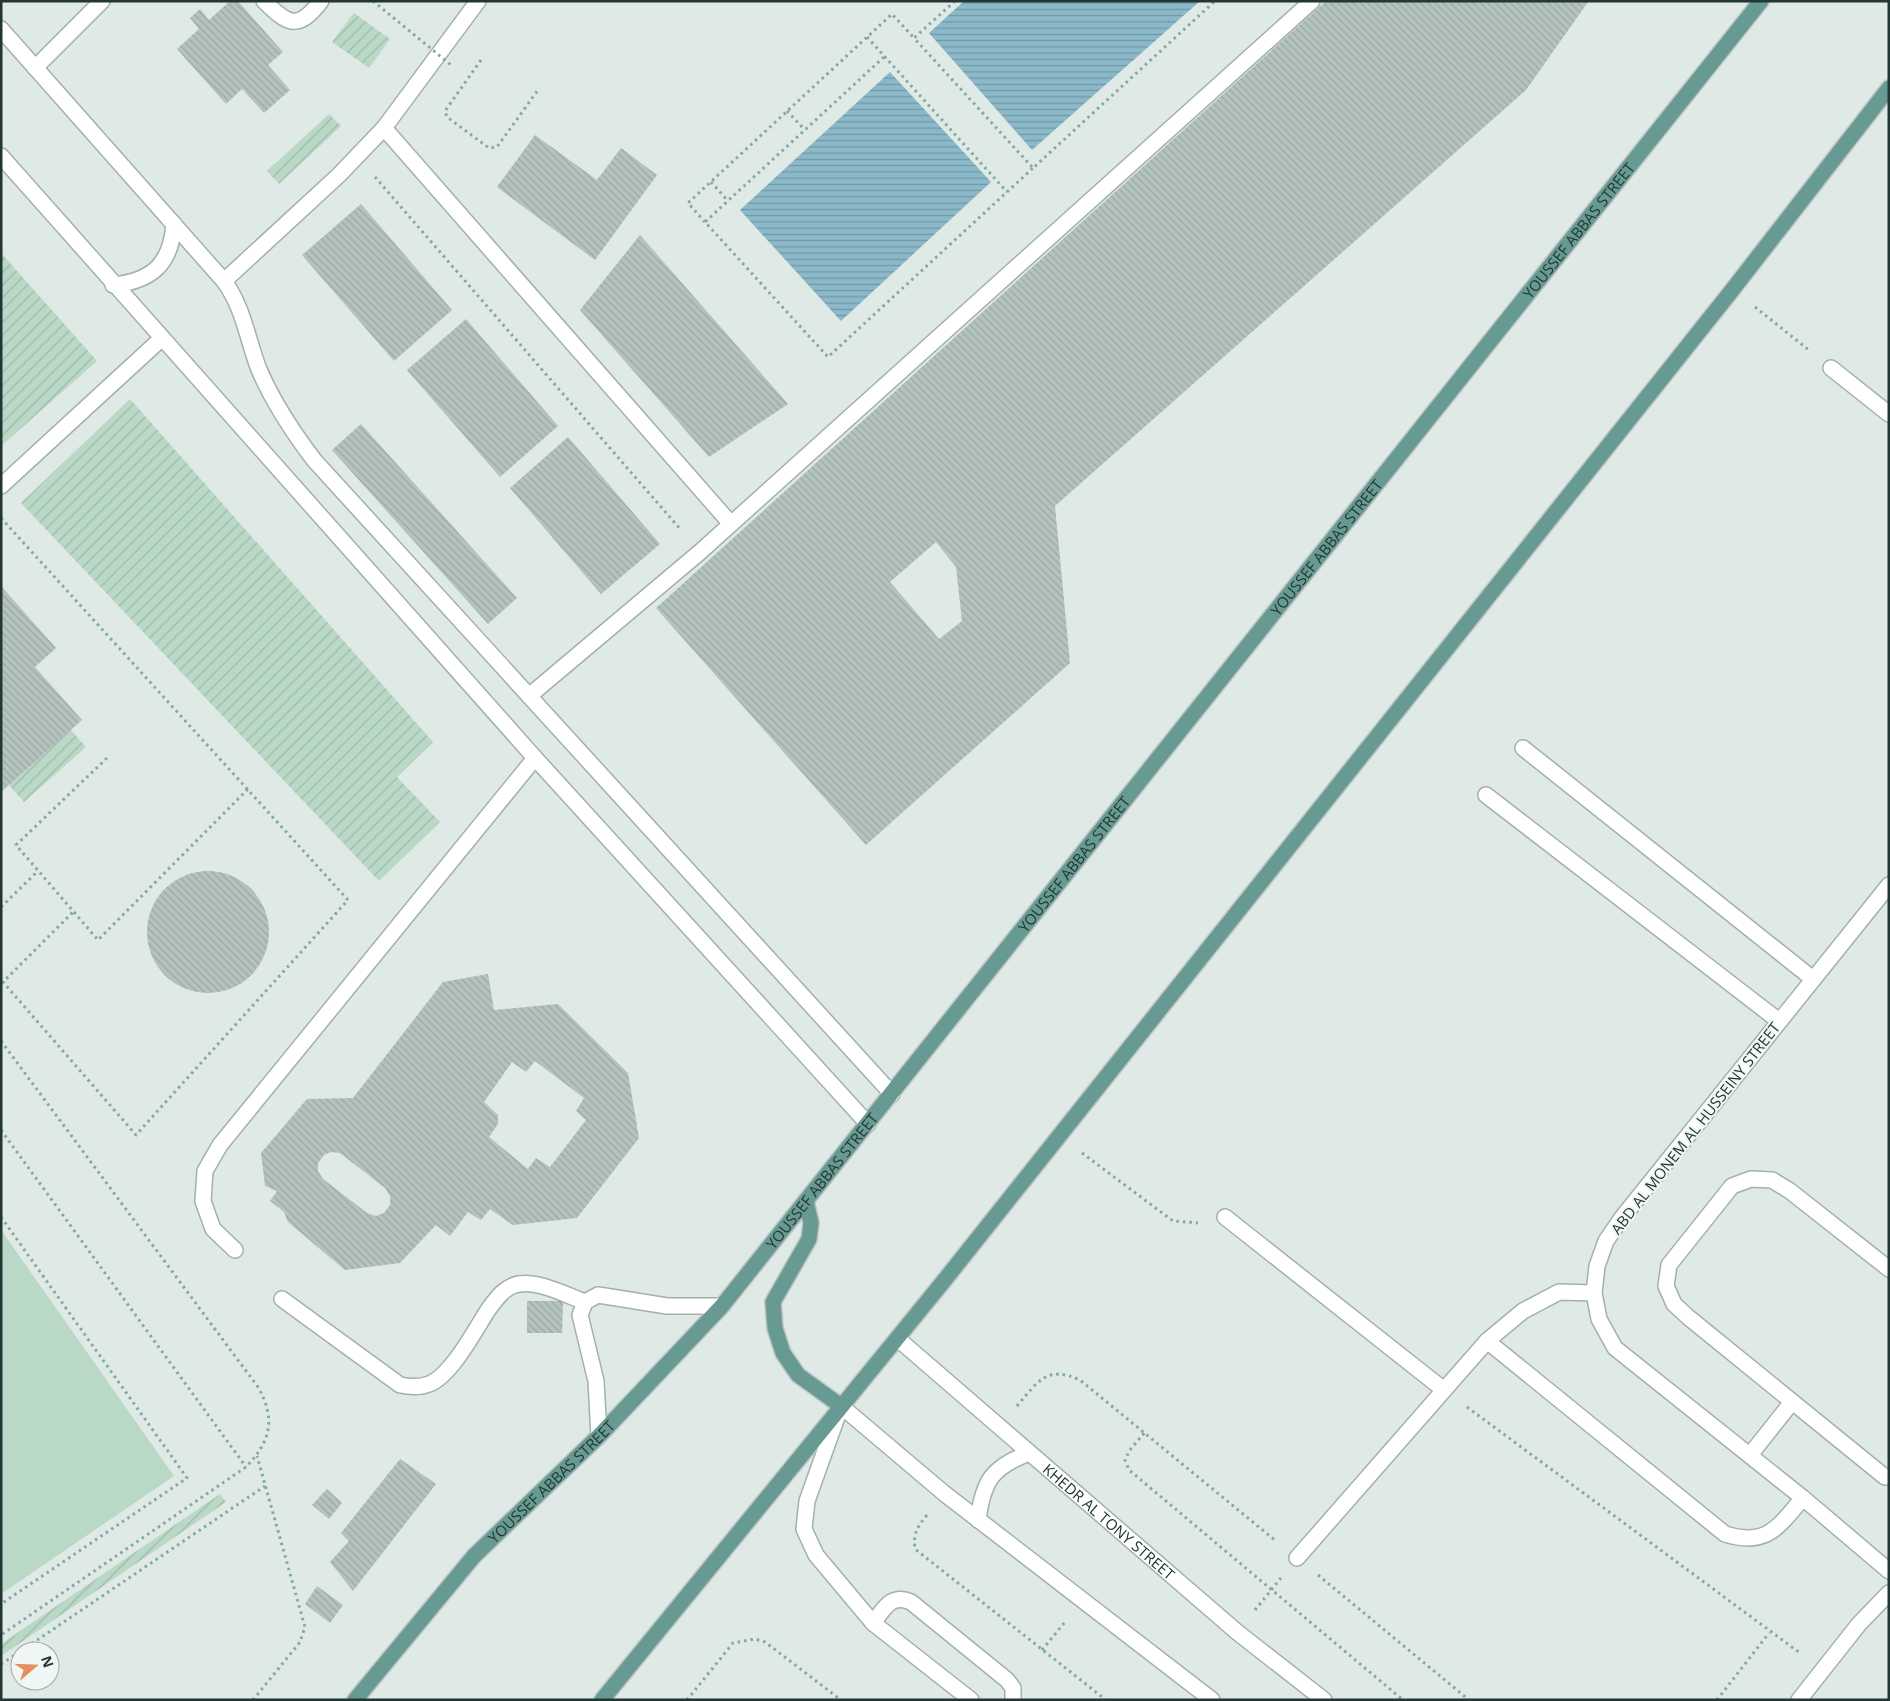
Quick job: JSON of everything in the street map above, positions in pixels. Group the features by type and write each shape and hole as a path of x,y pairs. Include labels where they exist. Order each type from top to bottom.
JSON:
{"main road":[{"name":"YOUSSEF ABBAS STREET","path":"355,1700 474,1556 599,1436 722,1306 1761,1"},
{"path":"602,1700 898,1338 1733,289 1889,88"},
{"path":"806,1201 811,1223 809,1239 773,1302 775,1328 783,1353 798,1375 841,1406"}],"street":[{"path":"35,68 102,1"},
{"path":"264,1 284,20 292,22 308,18 321,1"},
{"path":"224,281 339,174 384,128 478,1"},
{"path":"529,696 700,552 1312,1"},
{"path":"1,29 224,281 235,296 259,368 273,400 297,438 314,460 892,1094"},
{"path":"384,128 731,524"},
{"path":"1,156 161,339 534,758 868,1124"},
{"path":"113,284 132,283 150,275 163,261 172,244 174,224"},
{"path":"1,486 161,339"},
{"path":"1831,368 1889,414"},
{"path":"1523,748 1813,979"},
{"path":"235,1250 214,1229 203,1201 205,1171 220,1145 534,758"},
{"path":"1486,795 1779,1022"},
{"name":"ABD AL MONEM AL HUSSEINY STREET","path":"1889,885 1606,1241 1596,1266 1594,1293 1599,1319 1615,1348 1804,1498 1889,1571"},
{"path":"1889,1269 1790,1190 1772,1180 1751,1179 1732,1186 1669,1265 1666,1286 1674,1304 1885,1477 1889,1477"},
{"path":"1225,1217 1444,1390"},
{"path":"282,1299 400,1385 416,1388 432,1383 446,1372 496,1299 508,1287 520,1284 535,1285 585,1302"},
{"path":"1297,1558 1487,1341 1523,1311 1559,1292 1594,1293"},
{"path":"599,1436 596,1381 580,1315 585,1302 598,1295 667,1306 722,1306"},
{"name":"KHEDR AL TONY STREET","path":"898,1338 999,1428 1237,1632 1324,1700"},
{"path":"1487,1341 1725,1534 1743,1540 1762,1537 1778,1527 1804,1498"},
{"path":"1750,1455 1792,1402"},
{"path":"971,1700 873,1623 816,1555 804,1530 807,1501 841,1406 945,1494 1212,1700"},
{"path":"978,1520 981,1497 991,1476 1008,1461 1029,1453"},
{"path":"1799,1700 1859,1624 1889,1593"},
{"path":"873,1623 891,1600 898,1598 911,1602 1007,1680 1013,1688 1013,1700"}],"path":[{"path":"373,1 451,65"},
{"path":"914,38 955,1"},
{"path":"1033,168 892,14 688,203 828,357 1215,1"},
{"path":"867,38 1007,192"},
{"path":"705,222 884,57"},
{"path":"480,60 445,111 447,117 489,148 497,147 538,90"},
{"path":"787,111 805,130"},
{"path":"369,183 376,176 700,552"},
{"path":"711,182 728,200"},
{"path":"1733,289 1831,368"},
{"path":"1,518 348,900 136,1135 4,982 74,911"},
{"path":"107,758 16,845 98,940 248,790"},
{"path":"1,907 38,871"},
{"path":"1,1041 258,1386 266,1400 269,1414 269,1429 264,1444 257,1456 246,1467 1,1635"},
{"path":"1,1130 246,1467"},
{"path":"1059,1136 1173,1221 1199,1223 1225,1217"},
{"path":"1,1216 187,1478 1,1604"},
{"path":"999,1428 1035,1384 1050,1375 1064,1372 1080,1380 1469,1700"},
{"path":"1444,1390 1769,1633 1823,1670"},
{"path":"1144,1433 1130,1450 1125,1460 1129,1470 1403,1700"},
{"path":"254,1700 300,1642 305,1627 257,1456"},
{"path":"35,1641 265,1486"},
{"path":"945,1494 917,1526 914,1537 916,1549 1106,1700"},
{"path":"1237,1632 1297,1558"},
{"path":"1042,1650 1083,1601"},
{"path":"1717,1700 1769,1633"},
{"path":"687,1700 733,1643 754,1639 765,1642 841,1700"}],"green space":[{"path":"354,13 390,39 369,68 332,42"},
{"path":"329,114 341,126 279,184 267,171"},
{"path":"1,253 97,361 1,446"},
{"path":"130,399 433,742 397,777 440,822 379,881 21,503"},
{"path":"70,729 86,747 24,802 9,785"},
{"path":"1,1230 174,1476 1,1594"},
{"path":"220,1494 226,1502 23,1641 10,1641 10,1650 1,1656 1,1644"}],"water":[{"path":"964,1 1200,1 1032,150 929,33"},
{"path":"890,72 991,182 841,321 740,210"}],"building":[{"path":"230,1 238,1 283,52 268,65 290,90 264,113 242,89 226,104 177,49 199,29 190,18 200,9 209,20"},
{"path":"1326,1 1588,2 1526,90 1055,506 1070,663 866,845 656,608","holes":["936,542 956,567 962,621 939,639 890,582"]},
{"path":"535,135 597,180 621,148 657,175 595,260 497,187"},
{"path":"361,204 452,310 394,361 302,255"},
{"path":"640,235 788,404 709,457 580,310"},
{"path":"466,319 558,426 500,477 407,370"},
{"path":"361,424 517,598 488,624 332,450"},
{"path":"568,437 660,544 601,594 510,488"},
{"path":"1,586 56,648 35,667 82,720 1,792"},
{"path":"208,871 220,872 231,876 242,881 251,889 259,898 264,909 268,920 268,944 264,955 259,966 251,975 242,983 231,988 220,992 208,993 196,992 185,988 174,983 165,975 157,966 152,955 148,944 147,932 148,920 152,909 157,898 165,889 174,881 185,876 196,872"},
{"path":"488,974 494,1010 558,1004 628,1073 639,1138 577,1218 513,1225 490,1209 481,1220 468,1212 450,1236 436,1225 400,1263 345,1270 288,1222 284,1212 270,1201 277,1191 265,1186 261,1153 307,1099 353,1098 443,982","holes":["535,1061 584,1098 576,1111 586,1120 550,1167 536,1158 528,1169 489,1137 498,1124 498,1115 484,1102 512,1062 526,1072","331,1152 340,1153 385,1188 390,1196 390,1205 384,1213 376,1216 367,1213 323,1179 318,1171 318,1163 324,1155"]},
{"path":"527,1301 563,1301 562,1333 527,1333"},
{"path":"400,1459 436,1484 353,1591 330,1562 349,1541 341,1533"},
{"path":"327,1489 342,1503 329,1519 312,1505"},
{"path":"317,1586 343,1605 330,1623 305,1604"}]}
